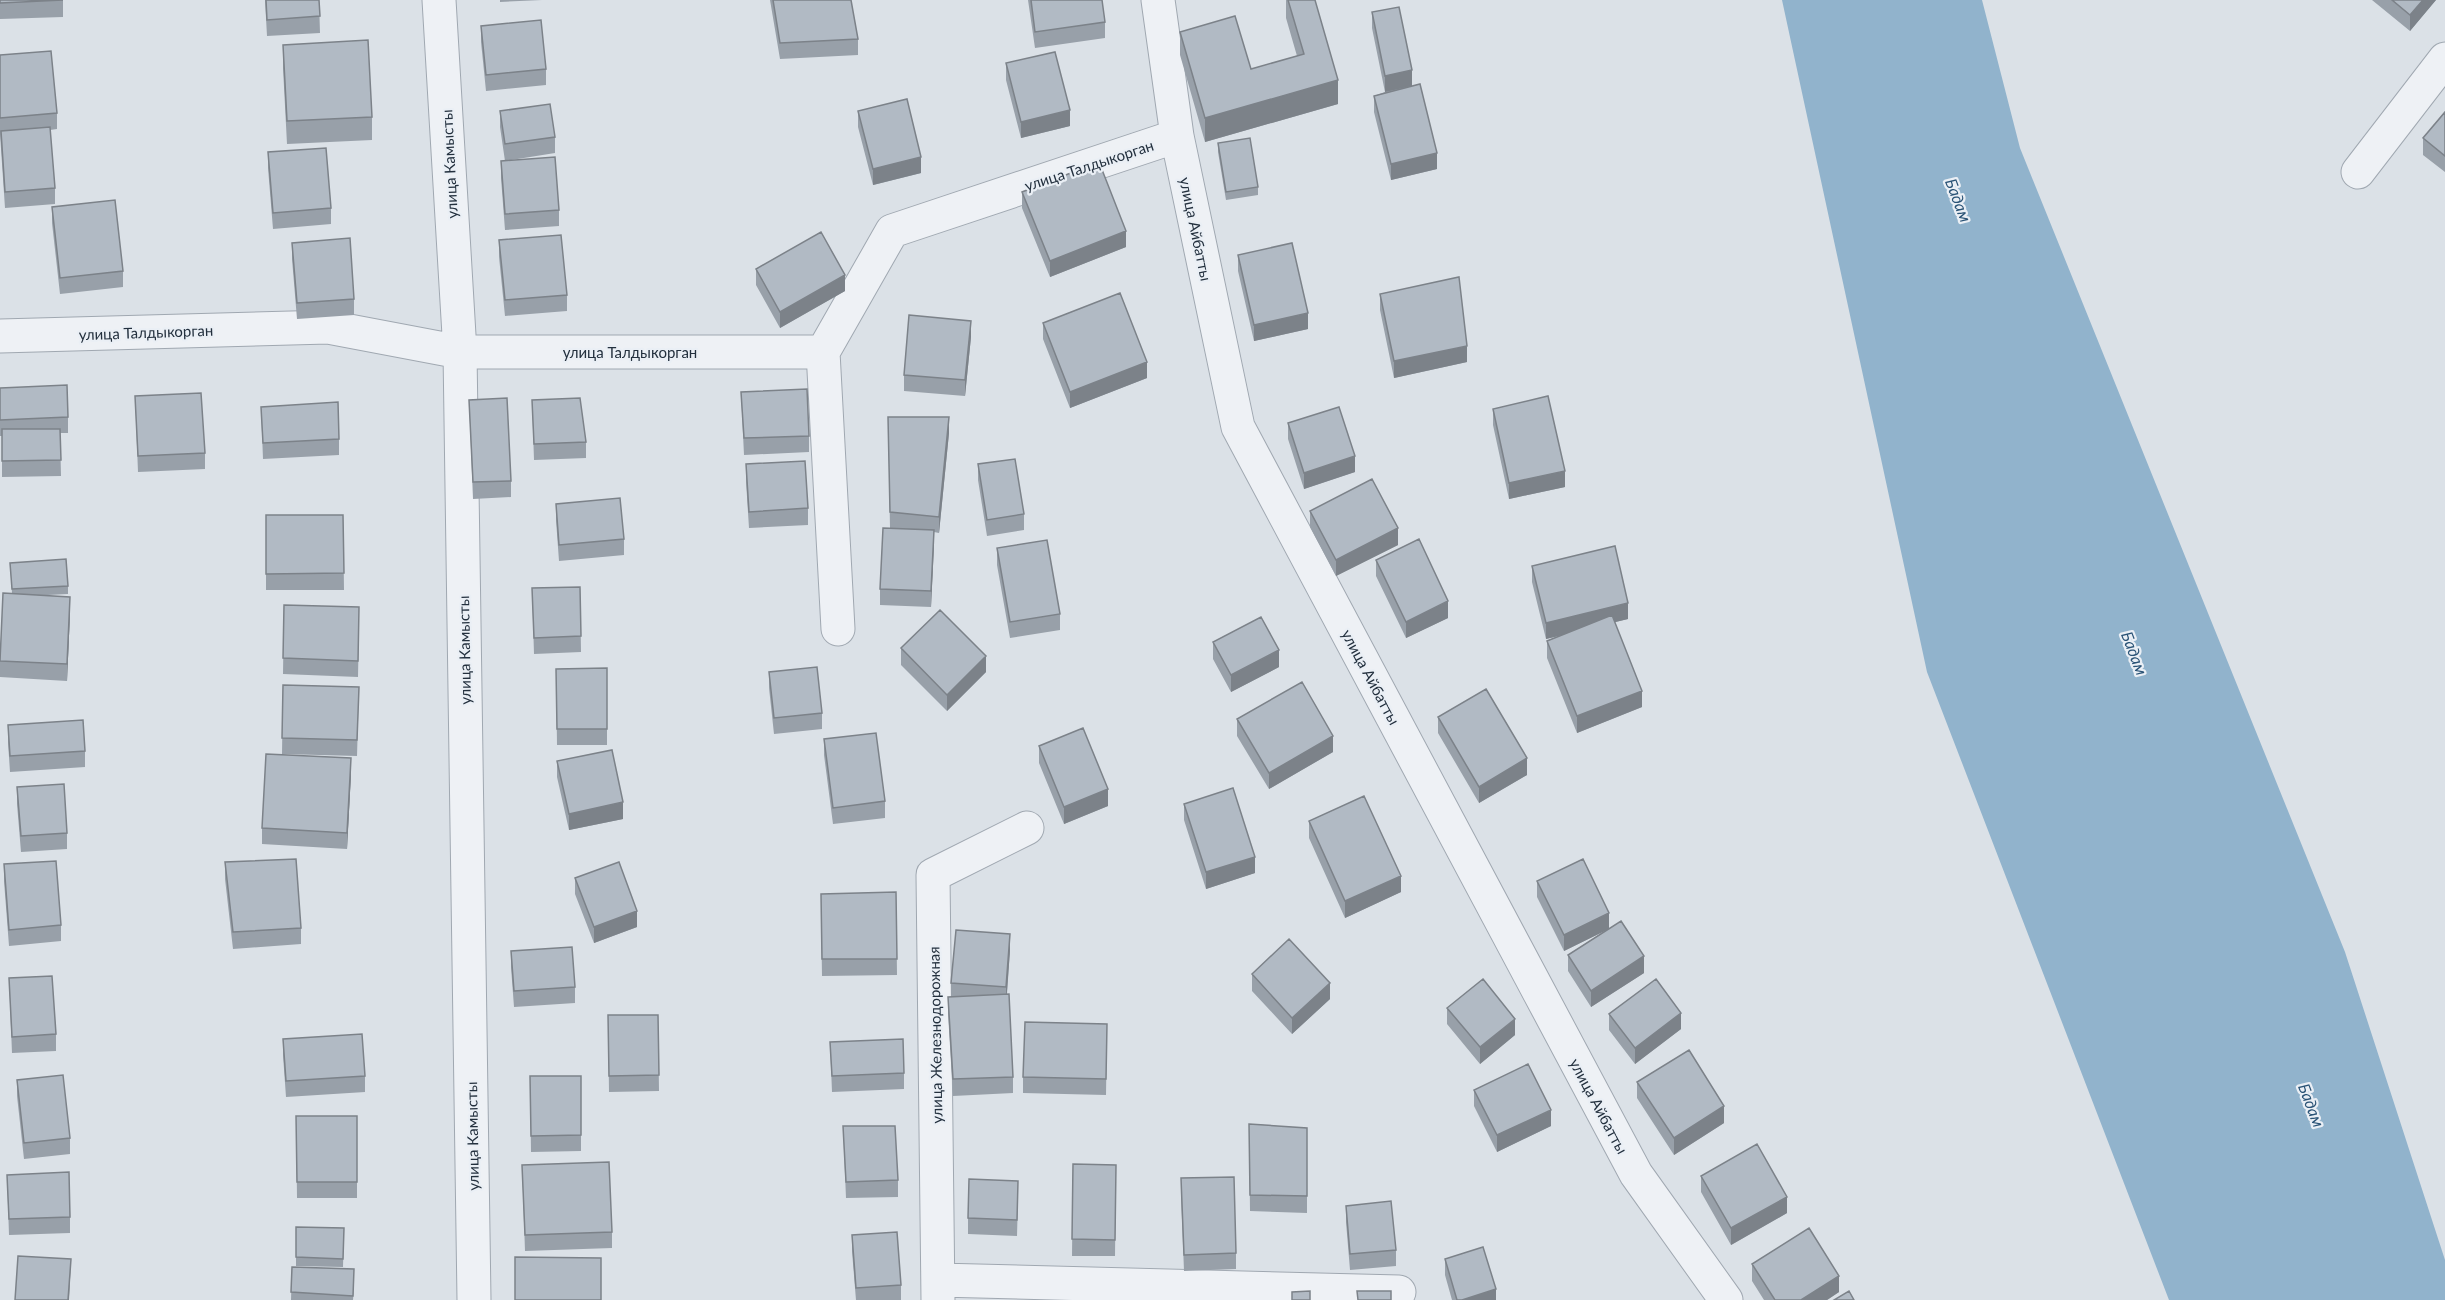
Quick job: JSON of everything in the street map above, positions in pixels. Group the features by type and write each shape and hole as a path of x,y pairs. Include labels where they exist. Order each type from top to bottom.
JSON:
{"street":[{"name":"улица Камысты","path":"439,0 460,352 474,1300"},
{"name":"улица Айбатты","path":"1158,0 1177,136 1238,428 1636,1174 1726,1300"},
{"path":"2358,172 2445,59"},
{"name":"улица Талдыкорган","path":"0,336 328,327 460,352 823,352 892,231 1177,136"},
{"path":"823,352 838,628"},
{"name":"улица Железнодорожная","path":"938,1290 933,875 1027,828"},
{"path":"938,1290 1399,1292"}],"water":[{"name":"Бадам","path":"1782,0 1982,0 2020,148 2345,952 2445,1260 2445,1300 2169,1300 1927,672"}],"building":[{"path":"0,0 63,0 0,3"},
{"path":"266,0 319,0 320,16 267,20"},
{"path":"773,0 851,0 858,39 780,43"},
{"path":"1031,0 1102,0 1105,22 1035,32"},
{"path":"1288,0 1315,0 1338,80 1205,118 1180,32 1235,16 1251,69 1304,54"},
{"path":"2392,0 2423,0 2410,15"},
{"path":"1399,7 1412,70 1385,76 1372,12"},
{"path":"541,20 546,69 486,75 481,26"},
{"path":"368,40 372,117 287,121 283,45"},
{"path":"51,51 57,113 0,118 0,55"},
{"path":"1055,52 1070,110 1021,122 1006,63"},
{"path":"1420,84 1437,153 1391,164 1374,96"},
{"path":"907,99 921,157 873,169 858,111"},
{"path":"550,104 555,137 505,144 500,111"},
{"path":"2445,112 2445,156 2423,138"},
{"path":"50,127 55,188 5,192 1,131"},
{"path":"1250,138 1258,187 1226,192 1218,143"},
{"path":"326,148 331,208 273,213 268,152"},
{"path":"555,157 559,210 505,214 501,161"},
{"path":"1099,162 1126,231 1050,261 1022,192"},
{"path":"115,200 123,271 60,278 52,207"},
{"path":"821,232 845,275 780,312 756,269"},
{"path":"561,235 567,295 505,300 499,240"},
{"path":"350,238 354,299 297,303 292,243"},
{"path":"1292,243 1308,313 1254,325 1238,255"},
{"path":"1459,277 1467,346 1394,361 1380,294"},
{"path":"1120,293 1147,362 1070,392 1043,323"},
{"path":"909,315 971,321 965,380 904,375"},
{"path":"67,385 68,417 0,420 0,388"},
{"path":"807,389 809,436 744,438 741,392"},
{"path":"201,393 205,453 138,456 135,396"},
{"path":"1548,396 1565,471 1509,483 1493,409"},
{"path":"507,398 511,481 473,482 469,400"},
{"path":"580,398 586,442 534,444 532,400"},
{"path":"338,402 339,439 263,443 261,407"},
{"path":"1339,407 1355,456 1304,473 1288,423"},
{"path":"888,417 949,417 939,517 890,512"},
{"path":"2,429 60,429 61,460 2,461"},
{"path":"1015,459 1024,514 987,520 978,464"},
{"path":"805,461 808,508 749,512 746,464"},
{"path":"1372,479 1398,528 1336,560 1310,511"},
{"path":"620,498 624,539 559,545 556,504"},
{"path":"266,515 343,515 344,573 266,574"},
{"path":"883,528 934,530 931,591 880,589"},
{"path":"1419,539 1448,601 1406,622 1376,560"},
{"path":"1047,540 1060,614 1010,622 997,548"},
{"path":"1615,546 1628,603 1546,623 1532,566"},
{"path":"66,559 68,586 12,589 10,563"},
{"path":"580,587 581,636 534,638 532,588"},
{"path":"3,593 70,597 67,664 0,661"},
{"path":"284,605 359,607 358,661 283,658"},
{"path":"940,610 986,656 947,695 901,648"},
{"path":"1612,615 1642,691 1577,716 1547,641"},
{"path":"1261,617 1279,650 1231,675 1213,642"},
{"path":"817,667 822,713 774,718 769,672"},
{"path":"607,668 607,729 557,729 556,669"},
{"path":"1302,682 1333,736 1269,773 1237,719"},
{"path":"283,685 359,687 357,740 282,738"},
{"path":"1486,689 1527,758 1479,787 1438,717"},
{"path":"83,720 85,751 10,756 8,725"},
{"path":"1083,728 1108,789 1064,807 1039,746"},
{"path":"876,733 885,801 833,808 824,739"},
{"path":"612,750 623,802 569,814 557,761"},
{"path":"266,754 351,758 347,833 262,828"},
{"path":"64,784 67,833 21,836 17,787"},
{"path":"1233,788 1255,857 1206,872 1184,804"},
{"path":"1364,796 1401,876 1345,901 1309,821"},
{"path":"296,859 301,928 233,932 225,862"},
{"path":"1583,859 1609,913 1564,935 1537,881"},
{"path":"56,861 61,925 9,930 4,864"},
{"path":"619,862 637,911 594,927 575,878"},
{"path":"896,892 897,959 822,959 821,894"},
{"path":"1621,921 1644,956 1591,991 1568,955"},
{"path":"956,930 1010,934 1006,987 951,983"},
{"path":"1289,939 1330,983 1292,1018 1252,974"},
{"path":"572,947 575,987 514,991 511,951"},
{"path":"52,976 56,1034 12,1037 9,978"},
{"path":"1483,979 1515,1019 1480,1047 1447,1008"},
{"path":"1656,979 1681,1013 1635,1048 1609,1014"},
{"path":"1009,994 1013,1077 953,1079 948,997"},
{"path":"608,1015 658,1015 659,1075 609,1076"},
{"path":"1025,1022 1107,1024 1106,1079 1023,1077"},
{"path":"362,1034 365,1076 286,1081 283,1039"},
{"path":"903,1039 904,1073 832,1076 830,1042"},
{"path":"1689,1050 1724,1106 1674,1138 1637,1082"},
{"path":"1528,1064 1551,1110 1497,1135 1474,1090"},
{"path":"63,1075 70,1138 24,1143 17,1080"},
{"path":"530,1076 581,1076 581,1135 531,1136"},
{"path":"296,1116 357,1116 357,1182 297,1182"},
{"path":"1249,1124 1307,1128 1307,1196 1250,1195"},
{"path":"843,1126 895,1126 898,1180 846,1182"},
{"path":"1757,1144 1787,1197 1731,1228 1701,1176"},
{"path":"609,1162 612,1232 525,1235 522,1165"},
{"path":"1073,1164 1116,1165 1115,1240 1072,1239"},
{"path":"69,1172 70,1217 9,1219 7,1175"},
{"path":"1234,1177 1236,1253 1184,1255 1181,1178"},
{"path":"969,1179 1018,1181 1017,1220 968,1218"},
{"path":"1391,1201 1396,1250 1350,1254 1346,1206"},
{"path":"296,1227 344,1228 343,1259 296,1257"},
{"path":"1809,1228 1839,1276 1801,1300 1775,1300 1752,1264"},
{"path":"897,1232 901,1285 856,1288 852,1235"},
{"path":"1483,1247 1496,1289 1457,1300 1445,1259"},
{"path":"18,1256 71,1259 68,1300 15,1300"},
{"path":"515,1257 601,1258 601,1300 515,1300"},
{"path":"292,1267 354,1269 353,1296 291,1292"},
{"path":"1310,1291 1310,1300 1292,1300 1292,1292"},
{"path":"1357,1291 1391,1291 1391,1300 1358,1300"},
{"path":"1849,1291 1854,1300 1834,1300"}]}
